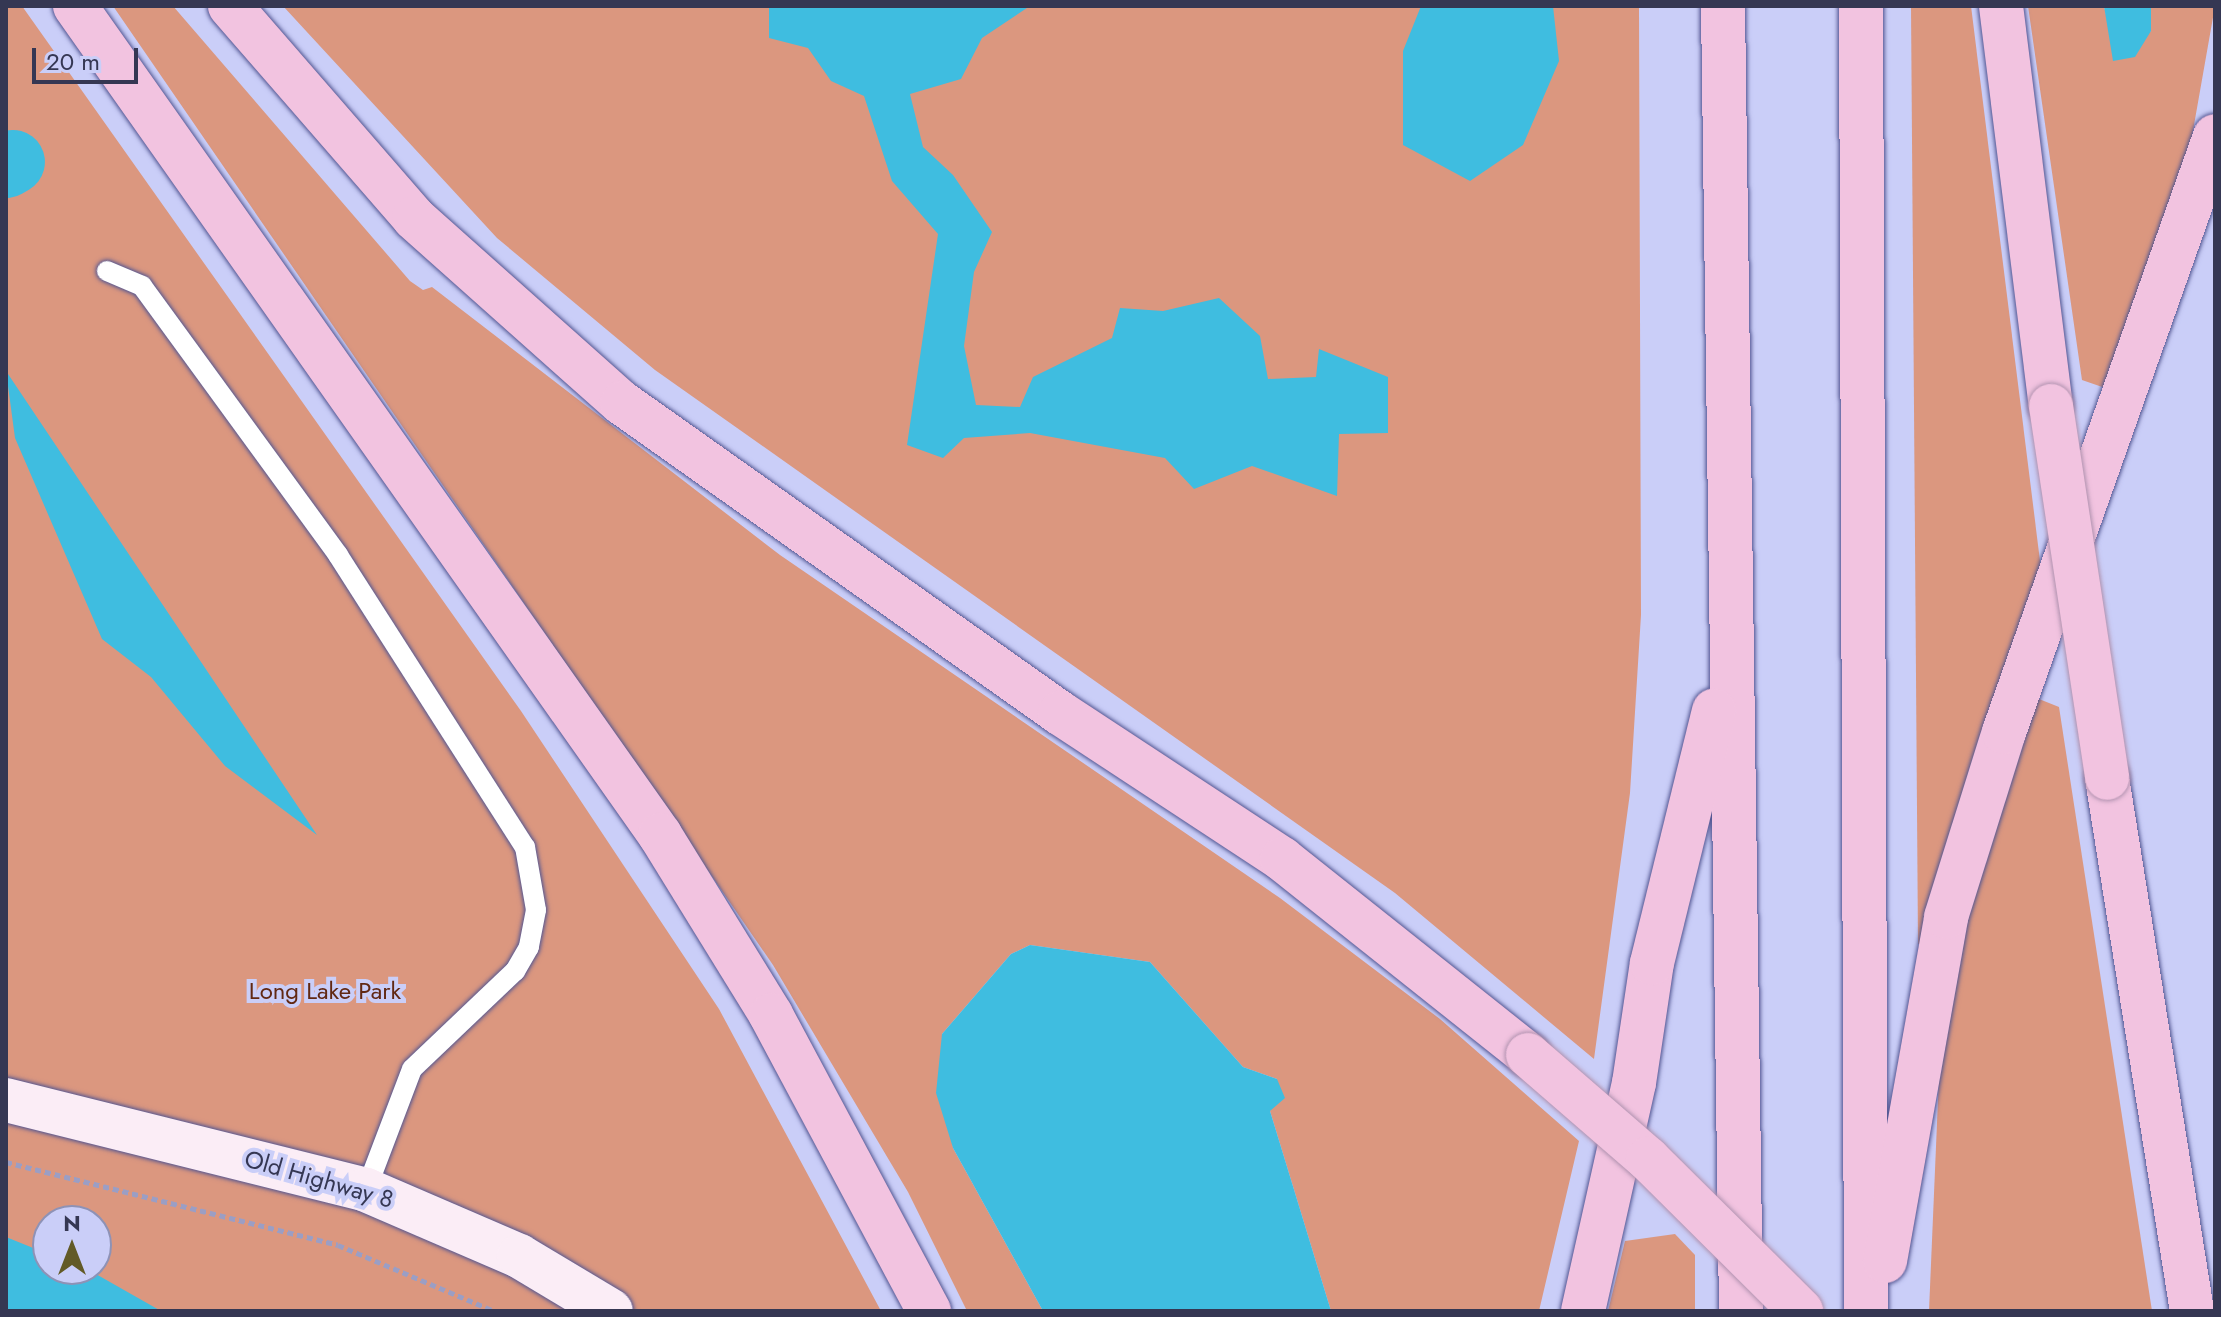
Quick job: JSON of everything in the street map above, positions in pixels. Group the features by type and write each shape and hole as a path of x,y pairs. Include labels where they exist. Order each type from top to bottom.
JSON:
{"highway":[{"path":"75,6 660,835 771,1015 929,1311"},
{"path":"230,6 386,190 610,393 1060,713 1282,859 1528,1055 1659,1170 1801,1311"},
{"path":"1723,6 1728,653 1741,1311"},
{"path":"1861,6 1866,1311"},
{"path":"2001,6 2051,406 2192,1311"},
{"path":"1878,1311 1946,917 2004,732 2215,136"},
{"path":"1583,1311 1634,1083 1652,963 1728,653"}],"street":[{"name":"Old Highway 8","path":"6,1100 366,1190 519,1256 611,1311"}],"lane":[{"path":"107,271 142,286 329,542 525,847 536,910 529,947 515,971 412,1069 366,1190"}],"path":[{"path":"6,1162 325,1241 494,1311"}],"green space":[{"name":"Long Lake Park","path":"6,6 22,6 521,711 719,1009 881,1311 6,1311"},
{"path":"113,6 173,6 410,281 423,290 432,287 780,555 1280,898 1440,1019 1579,1141 1539,1311 1331,1311 1270,1111 1277,1079 1243,1067 1150,962 1030,945 1011,954 942,1034 953,1148 1043,1311 967,1311 908,1192 773,965"},
{"path":"283,6 1639,6 1641,615 1630,793 1594,1059 1395,893 655,370 497,238"},
{"path":"1911,6 1971,6 2042,577 1926,944 1918,944"},
{"path":"2028,6 2104,6 2115,54 2151,31 2151,6 2215,6 2191,142 2108,389 2082,380"},
{"path":"2034,697 2059,707 2152,1311 1929,1311 1941,1029 1957,949"},
{"path":"1675,1234 1695,1255 1695,1311 1608,1311 1625,1241"}],"water":[{"path":"1030,6 982,38 961,79 910,94 923,147 953,175 992,232 974,272 964,346 976,405 1020,407 1033,377 1112,338 1120,308 1163,311 1219,298 1260,336 1268,379 1316,377 1319,349 1388,377 1388,433 1339,434 1337,496 1252,466 1194,489 1165,458 1030,433 964,438 943,458 907,445 938,234 892,181 864,96 831,81 808,48 769,38 769,7"},
{"path":"1421,6 1553,6 1559,61 1523,145 1470,181 1403,145 1403,51"},
{"path":"2104,6 2151,6 2151,31 2135,57 2113,61"},
{"path":"6,371 317,835 225,766 151,677 102,639 15,438"},
{"path":"1030,945 1150,962 1243,1067 1277,1079 1285,1098 1270,1111 1331,1311 1043,1311 953,1148 936,1093 942,1034 1011,954"},
{"path":"6,1237 32,1248 32,1285 112,1283 161,1311 6,1311"}],"waterway":[{"path":"6,166 13,162"}]}
